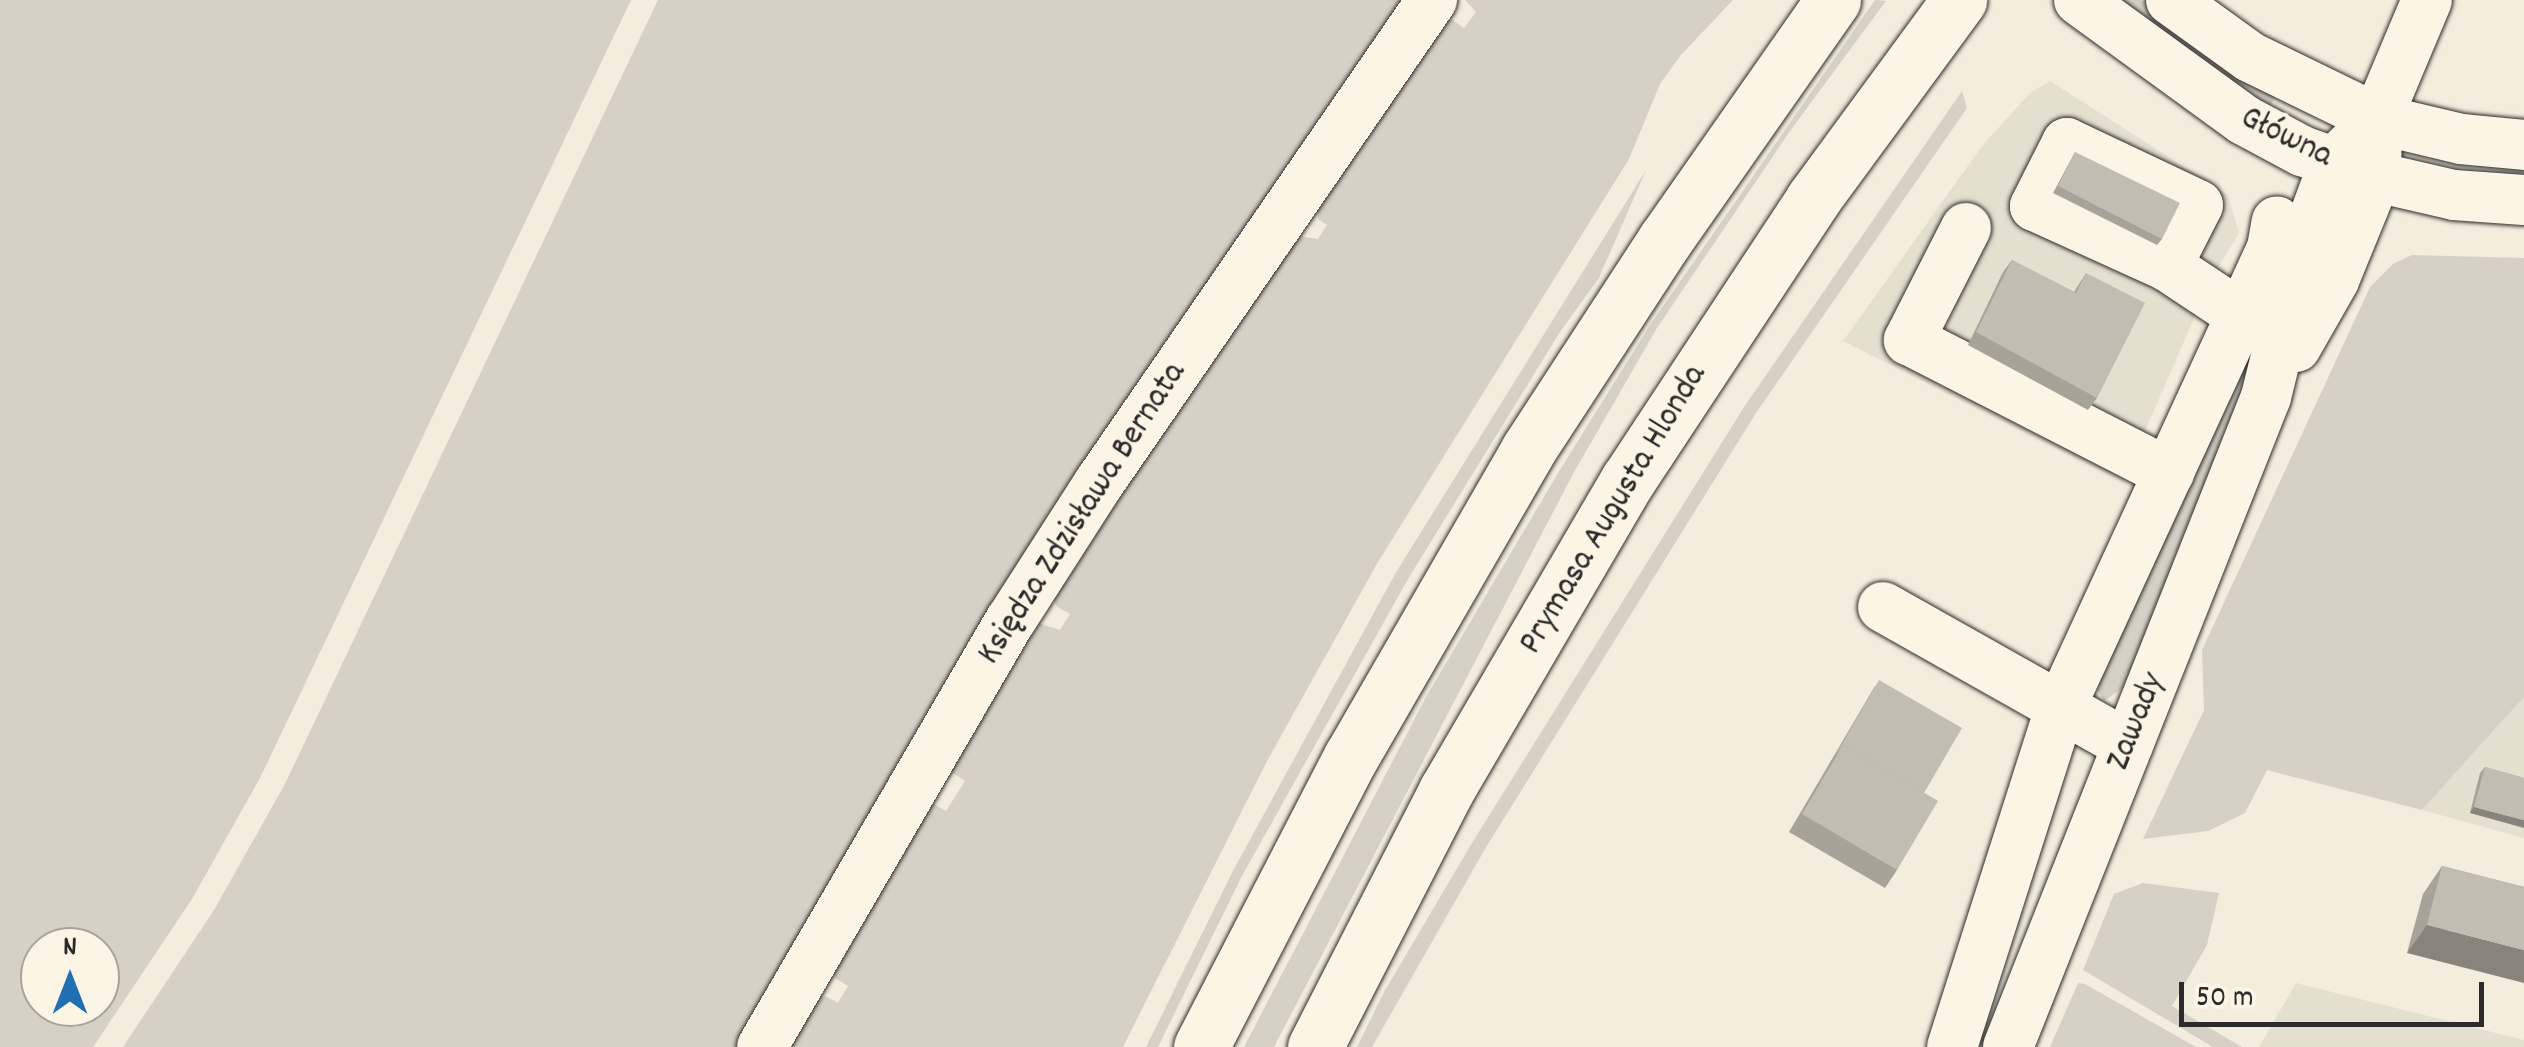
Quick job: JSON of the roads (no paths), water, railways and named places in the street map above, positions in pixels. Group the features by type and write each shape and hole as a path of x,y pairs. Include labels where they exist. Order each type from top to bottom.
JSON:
{"main road":[{"path":"1200,1047 1350,757 1528,450 1664,240 1833,0"},
{"name":"Prymasa Augusta Hlonda","path":"1315,1047 1446,791 1628,480 1813,199 1959,0"}],"street":[{"name":"Księdza Zdzisława Bernata","path":"762,1047 1011,620 1110,467 1432,0"},
{"name":"Główna","path":"2079,0 2244,120 2355,170 2454,195 2524,200"},
{"name":"Główna","path":"2171,0 2250,57 2377,119 2462,139 2524,145"},
{"name":"Zawady","path":"2008,1047 2266,397 2334,280 2355,170 2427,0"},
{"name":"Zawady","path":"2266,397 2284,239 2355,170"},
{"path":"1966,228 1909,340 2169,473"},
{"path":"1952,1047 2060,706 2241,315 2284,239"},
{"path":"2167,266 2241,315"},
{"path":"1883,607 2128,745"}]}
